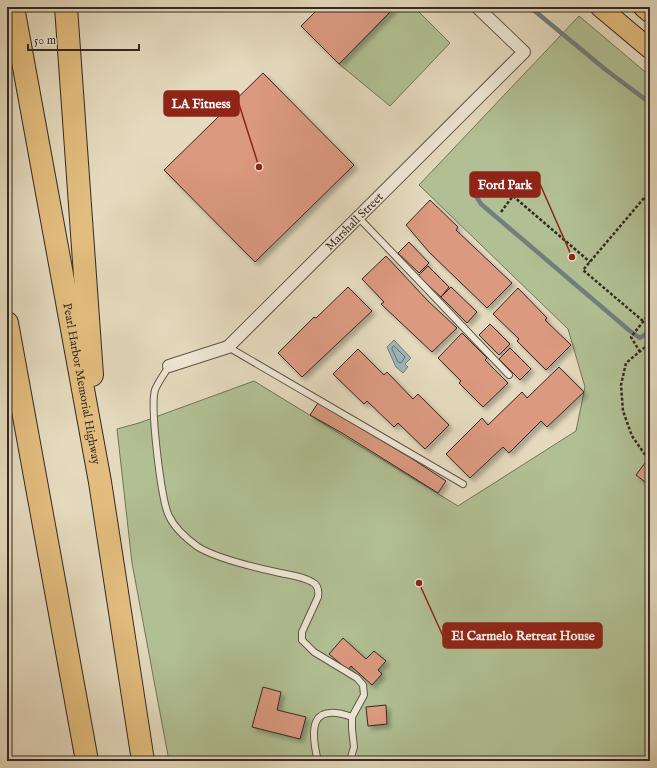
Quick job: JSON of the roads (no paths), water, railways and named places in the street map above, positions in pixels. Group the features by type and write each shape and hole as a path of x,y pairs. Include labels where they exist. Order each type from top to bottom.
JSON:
{"highway":[{"name":"Pearl Harbor Memorial Highway","path":"13,7 100,482 143,761"},
{"path":"66,7 100,482"},
{"path":"7,323 87,761"},
{"path":"7,386 37,492"}],"main road":[{"path":"600,7 650,48"},
{"path":"643,7 650,13"}],"street":[{"name":"Marshall Street","path":"169,366 228,347 524,52 477,7"}],"lane":[{"path":"359,218 509,375"},
{"path":"228,347 463,484"},
{"path":"169,366 155,390 154,419 162,491 168,516 184,536 199,547 218,556 258,568 304,578 312,582 317,587 318,597 302,632 302,640 314,652 357,678 362,685 364,695 352,717 354,747 350,761"},
{"path":"318,761 314,746 313,733 315,722 322,714 340,713 352,717"}],"water":[{"path":"394,340 411,358 405,364 408,367 403,373 396,367 387,347"}],"waterway":[{"path":"530,7 606,70 650,103"},
{"path":"473,191 481,204 630,331 640,338 650,331"}],"place":[{"name":"LA Fitness","path":"259,167"},
{"name":"Ford Park","path":"572,257"},
{"name":"El Carmelo Retreat House","path":"419,583"}]}
